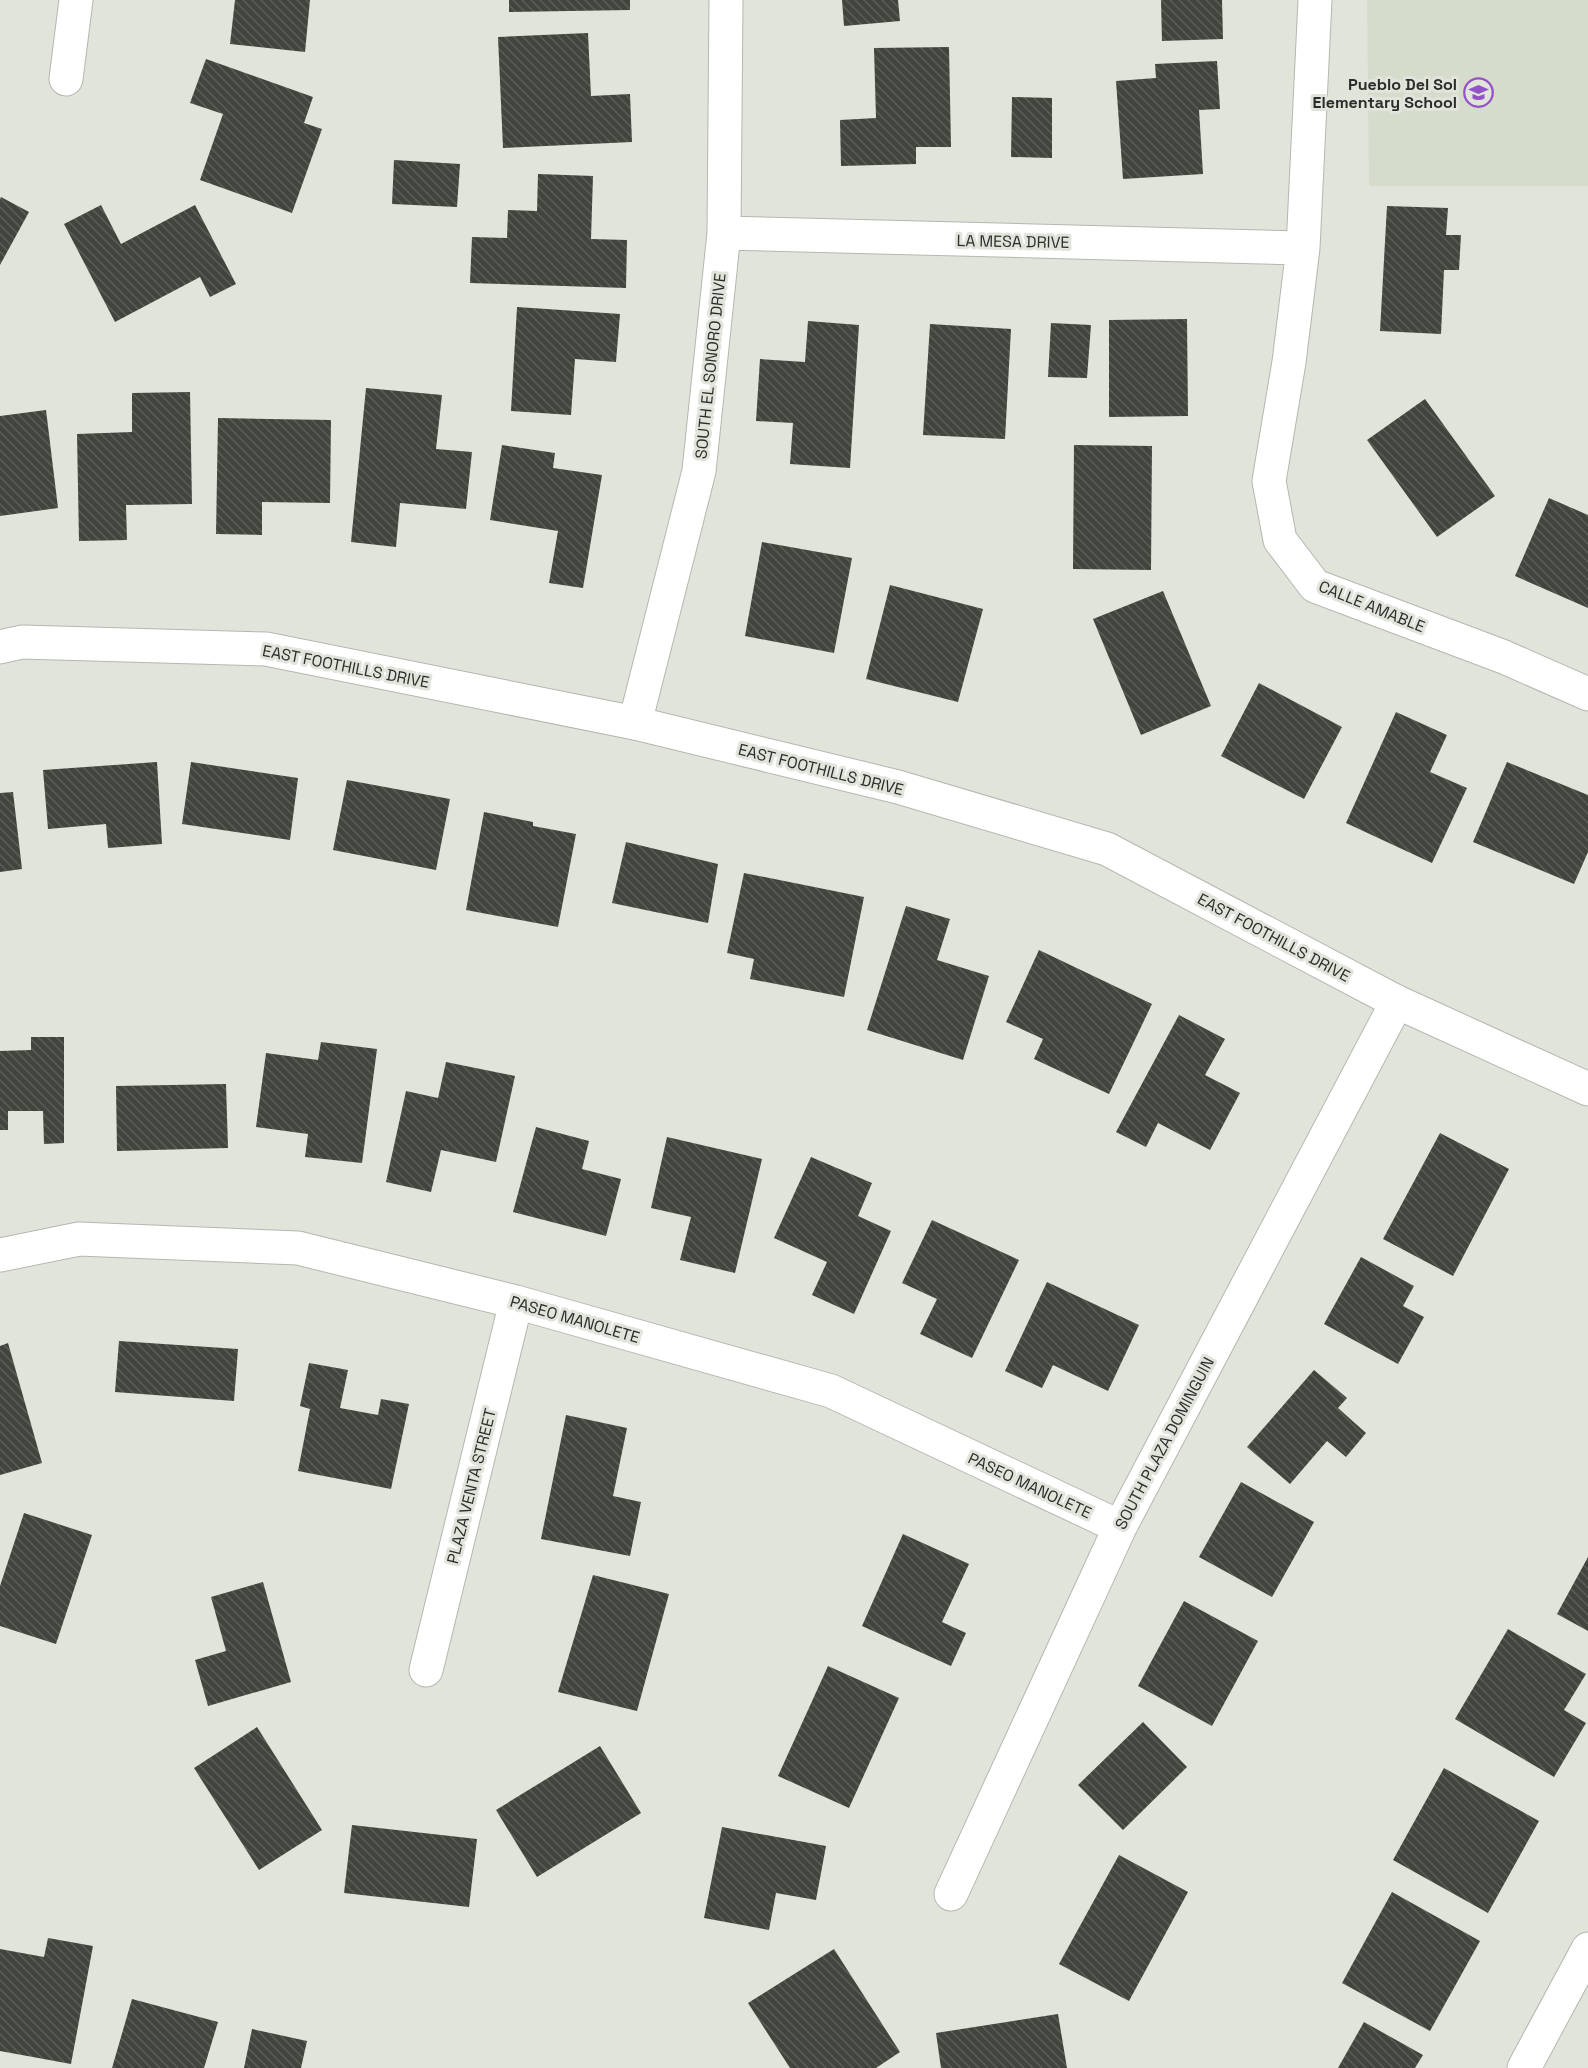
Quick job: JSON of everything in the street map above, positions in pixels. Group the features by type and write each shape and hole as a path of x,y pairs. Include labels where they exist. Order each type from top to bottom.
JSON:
{"street":[{"path":"66,79 76,0"},
{"name":"SOUTH EL SONORO DRIVE","path":"635,723 699,471 724,233 726,0"},
{"name":"CALLE AMABLE","path":"1315,0 1303,248 1289,362 1269,481 1280,540 1315,586 1504,657 1588,694"},
{"name":"LA MESA DRIVE","path":"724,233 1303,248"},
{"name":"EAST FOOTHILLS DRIVE","path":"0,647 22,642 266,649 635,723 898,787 1107,849 1397,1002 1588,1089"},
{"name":"SOUTH PLAZA DOMINGUIN","path":"951,1894 1120,1527 1397,1002"},
{"name":"PASEO MANOLETE","path":"0,1255 79,1239 298,1248 516,1302 831,1390 1120,1527"},
{"name":"PLAZA VENTA STREET","path":"426,1670 516,1302"},
{"path":"1524,2068 1588,1949"}],"shaded area":[{"name":"Pueblo Del Sol Elementary School","path":"1367,0 1588,0 1588,186 1369,186"}],"building":[{"path":"235,0 310,0 305,52 230,44"},
{"path":"509,0 630,0 630,10 509,12"},
{"path":"842,0 898,0 900,21 844,26"},
{"path":"1161,0 1222,0 1223,39 1162,41"},
{"path":"588,33 591,96 630,94 632,142 503,148 498,37"},
{"path":"949,47 951,147 916,147 916,164 841,166 840,120 876,118 874,48"},
{"path":"206,59 313,97 304,123 322,129 292,213 200,180 223,114 190,103"},
{"path":"1217,61 1220,109 1199,110 1203,174 1123,179 1116,81 1156,78 1155,64"},
{"path":"1012,97 1052,98 1052,158 1011,157"},
{"path":"394,160 460,164 457,207 392,204"},
{"path":"538,174 593,176 591,239 627,240 626,288 470,283 472,237 507,238 508,210 537,211"},
{"path":"1,197 29,212 0,265 0,199"},
{"path":"101,205 121,244 195,205 236,284 210,297 200,277 115,322 64,224"},
{"path":"1387,206 1448,208 1446,235 1461,235 1459,270 1444,270 1441,334 1380,331"},
{"path":"517,307 620,314 616,362 575,359 571,415 511,411"},
{"path":"1187,319 1188,416 1109,417 1109,320"},
{"path":"808,321 859,325 850,468 790,464 793,423 756,421 760,359 805,362"},
{"path":"1051,323 1091,325 1087,378 1048,377"},
{"path":"930,324 1011,329 1005,439 923,435"},
{"path":"366,388 442,395 436,449 472,452 466,509 400,503 396,547 351,542"},
{"path":"190,392 192,504 126,505 127,540 79,541 77,434 132,432 132,393"},
{"path":"1425,399 1495,496 1437,537 1367,440"},
{"path":"46,410 58,508 0,516 0,416"},
{"path":"218,418 331,420 330,503 262,502 262,535 216,534"},
{"path":"502,445 555,453 553,468 602,475 583,588 549,583 558,531 490,520"},
{"path":"1074,445 1152,446 1151,570 1073,569"},
{"path":"1549,498 1588,515 1588,608 1515,576"},
{"path":"762,542 852,558 834,653 745,636"},
{"path":"890,585 983,609 958,702 866,679"},
{"path":"1163,591 1211,706 1141,735 1093,619"},
{"path":"1259,683 1342,727 1304,799 1221,756"},
{"path":"1396,712 1447,735 1430,772 1467,788 1432,863 1346,823"},
{"path":"157,762 162,844 108,848 106,824 48,829 43,770"},
{"path":"191,762 298,778 290,840 182,824"},
{"path":"1507,762 1588,795 1588,852 1574,884 1473,842"},
{"path":"347,780 450,799 436,870 333,850"},
{"path":"13,792 22,869 0,872 0,793"},
{"path":"484,812 533,822 533,826 576,834 558,927 466,910"},
{"path":"626,842 718,864 708,923 612,903"},
{"path":"744,873 864,897 844,997 750,979 754,959 727,953"},
{"path":"906,906 950,919 937,960 989,976 963,1060 867,1030"},
{"path":"1039,950 1152,1004 1109,1094 1034,1059 1043,1039 1006,1022"},
{"path":"1179,1015 1225,1039 1205,1075 1240,1093 1210,1150 1158,1123 1146,1147 1116,1132"},
{"path":"31,1037 64,1037 64,1143 44,1144 43,1111 8,1111 8,1130 0,1130 0,1051 31,1050"},
{"path":"321,1042 377,1049 362,1163 305,1157 308,1134 256,1127 266,1053 318,1060"},
{"path":"446,1062 515,1076 496,1162 441,1150 431,1192 386,1182 406,1091 438,1098"},
{"path":"226,1084 228,1148 117,1151 116,1086"},
{"path":"536,1127 589,1141 582,1169 621,1179 606,1236 513,1212"},
{"path":"1440,1133 1509,1169 1453,1276 1383,1239"},
{"path":"667,1137 762,1159 735,1273 680,1260 691,1217 651,1208"},
{"path":"811,1157 872,1183 858,1216 891,1231 854,1314 812,1295 827,1262 774,1238"},
{"path":"932,1220 1019,1260 972,1358 920,1334 937,1299 902,1283"},
{"path":"1361,1257 1414,1286 1403,1306 1424,1317 1398,1364 1324,1324"},
{"path":"1047,1282 1139,1325 1108,1391 1053,1365 1042,1388 1005,1371"},
{"path":"119,1341 238,1349 234,1401 115,1392"},
{"path":"8,1343 42,1463 0,1475 0,1346"},
{"path":"309,1363 348,1370 340,1408 378,1415 381,1399 409,1404 391,1489 298,1471 310,1409 300,1406"},
{"path":"1314,1370 1347,1398 1338,1408 1366,1433 1346,1457 1327,1441 1290,1484 1247,1447"},
{"path":"566,1415 627,1428 613,1496 641,1502 630,1556 541,1539"},
{"path":"1241,1482 1314,1522 1272,1597 1199,1557"},
{"path":"24,1513 92,1535 56,1644 0,1626 0,1586"},
{"path":"903,1534 969,1564 942,1622 966,1633 951,1666 862,1626"},
{"path":"1588,1557 1588,1631 1557,1614"},
{"path":"593,1575 669,1594 637,1711 558,1692"},
{"path":"263,1582 291,1682 208,1706 195,1660 226,1651 211,1597"},
{"path":"1184,1601 1258,1641 1212,1726 1138,1686"},
{"path":"1508,1629 1586,1674 1564,1710 1586,1723 1554,1777 1455,1719"},
{"path":"828,1666 899,1698 849,1808 778,1776"},
{"path":"1143,1722 1187,1767 1123,1830 1078,1785"},
{"path":"257,1727 322,1830 259,1870 194,1768"},
{"path":"600,1746 641,1813 537,1877 496,1810"},
{"path":"1444,1768 1539,1821 1488,1913 1393,1860"},
{"path":"352,1825 477,1839 469,1907 344,1893"},
{"path":"722,1827 826,1846 816,1900 776,1893 769,1930 704,1918"},
{"path":"1119,1855 1188,1892 1129,2001 1059,1964"},
{"path":"1392,1892 1480,1941 1430,2031 1342,1983"},
{"path":"48,1938 93,1946 71,2064 0,2051 0,1949 44,1957"},
{"path":"834,1949 900,2052 876,2068 790,2068 748,2003"},
{"path":"132,1999 218,2022 204,2068 112,2068"},
{"path":"1058,2014 1067,2068 941,2068 936,2033"},
{"path":"1364,2022 1423,2055 1415,2068 1338,2068"},
{"path":"252,2029 307,2041 301,2068 244,2068"}],"place":[{"name":"Pueblo Del Sol Elementary School","path":"1478,93"}]}
